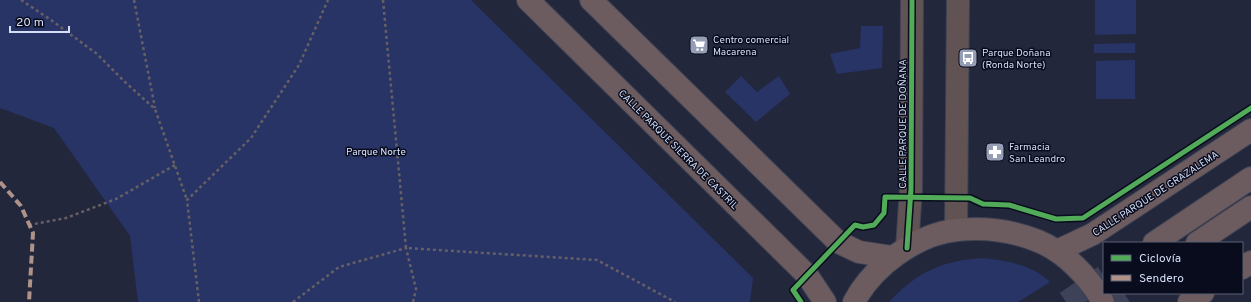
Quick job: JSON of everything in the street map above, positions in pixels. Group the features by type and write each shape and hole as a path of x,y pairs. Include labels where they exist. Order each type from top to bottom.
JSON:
{"main road":[{"name":"CALLE PARQUE SIERRA DE CASTRIL","path":"528,0 804,272 825,302"},
{"path":"591,0 838,242 858,252 900,252"},
{"name":"CALLE PARQUE DE GRAZALEMA","path":"1057,252 1093,234 1251,130"},
{"path":"1155,242 1251,178"},
{"path":"1198,242 1251,207"},
{"path":"854,302 868,281 900,252 936,235 956,230 1000,230 1038,241 1057,252 1072,264 1090,282 1103,302"},
{"path":"1189,302 1201,294"}],"street":[{"name":"CALLE PARQUE DE DOÑANA","path":"900,252 911,189 912,0"},
{"path":"956,230 958,0"}],"path":[{"path":"21,0 51,20 96,54 155,109"},
{"path":"134,0 155,109 187,200 199,302"},
{"path":"187,200 251,138 299,65 328,0"},
{"path":"383,0 406,248 416,289 413,302"},
{"path":"29,225 66,218 116,199 175,165"},
{"path":"293,302 339,267 406,248 597,260 675,302"}],"green space":[{"name":"Parque Norte","path":"0,0 471,0 753,278 750,302 138,302 130,236 54,128 0,108"},
{"path":"1095,0 1136,0 1136,34 1095,35"},
{"path":"861,26 883,26 882,68 837,74 830,54 860,48"},
{"path":"1135,43 1135,53 1094,53 1094,44"},
{"path":"1135,60 1135,99 1096,99 1096,61"},
{"path":"741,76 757,92 779,76 790,94 756,122 725,92"},
{"path":"982,258 1000,260 1027,267 1043,276 1050,282 1018,302 889,302 910,283 931,270 954,262"}],"tunnel":[{"path":"1066,302 1103,277"},
{"path":"1110,302 1122,294"}],"marked path":[{"path":"0,182 21,206 33,233 29,302"}],"cycle path":[{"path":"907,248 911,189 912,0"},
{"path":"801,302 793,290 855,225 863,227 874,225 884,213 885,197 970,198 983,204 1009,205 1056,219 1083,218 1251,108"}],"place":[{"name":"Centro comercial Macarena","path":"699,45"},
{"name":"Parque Doñana (Ronda Norte)","path":"968,58"},
{"name":"Farmacia San Leandro","path":"995,152"}]}
